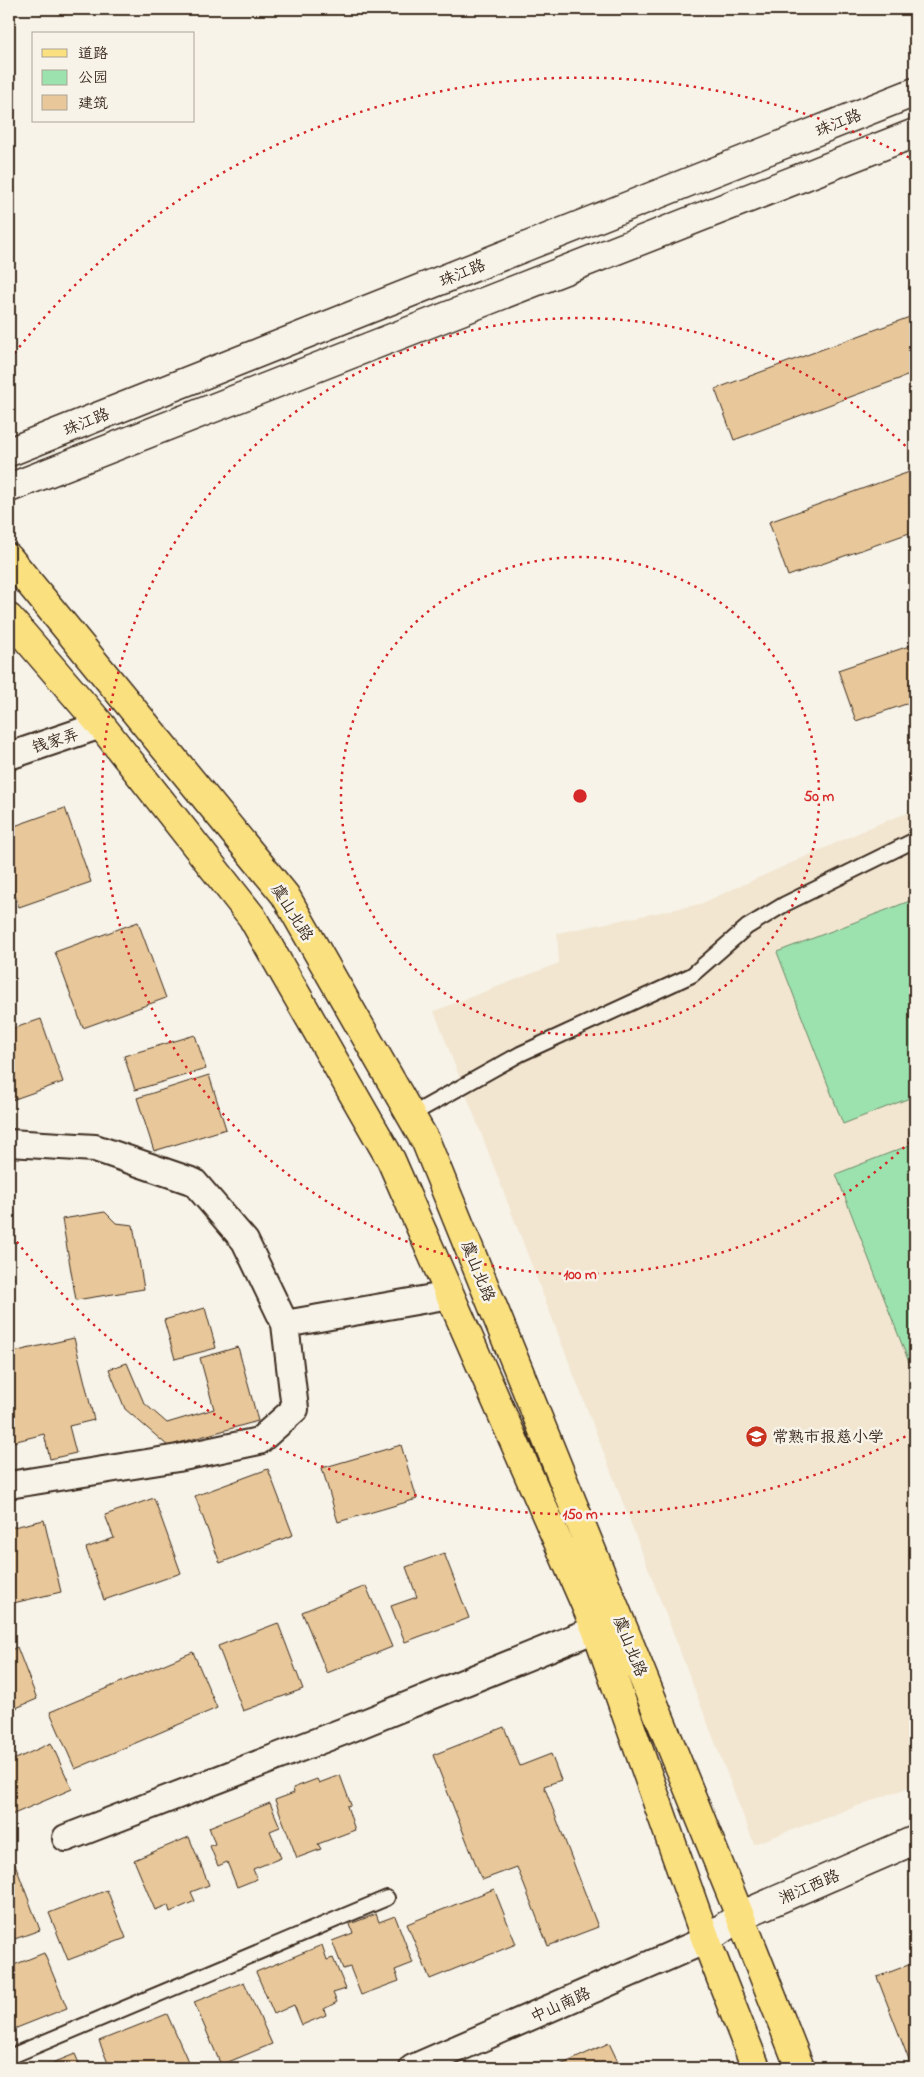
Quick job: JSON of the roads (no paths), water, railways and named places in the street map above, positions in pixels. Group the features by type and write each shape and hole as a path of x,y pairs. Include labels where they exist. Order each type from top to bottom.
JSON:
{"main road":[{"name":"珠江路","path":"9,452 915,92"},
{"name":"珠江路","path":"9,488 915,133"},
{"name":"虞山北路","path":"9,558 285,895 426,1142 800,2068"},
{"name":"虞山北路","path":"9,618 101,725 252,918 390,1160 596,1629 706,1940 756,2068"},
{"name":"湘江西路","path":"706,1940 740,1916 915,1840"}],"street":[{"name":"钱家弄","path":"9,756 101,725"},
{"path":"9,1143 95,1148 194,1182 245,1241 285,1324 295,1409 259,1440 178,1458 9,1485"},
{"path":"285,1324 450,1295"},
{"path":"66,1838 347,1730 596,1629"},
{"name":"中山南路","path":"413,2068 706,1940"}],"lane":[{"path":"411,1115 520,1054 692,975 754,922 785,904 915,840"},
{"path":"9,2057 387,1898"}],"place":[{"name":"常熟市报慈小学","path":"756,1436"}]}
